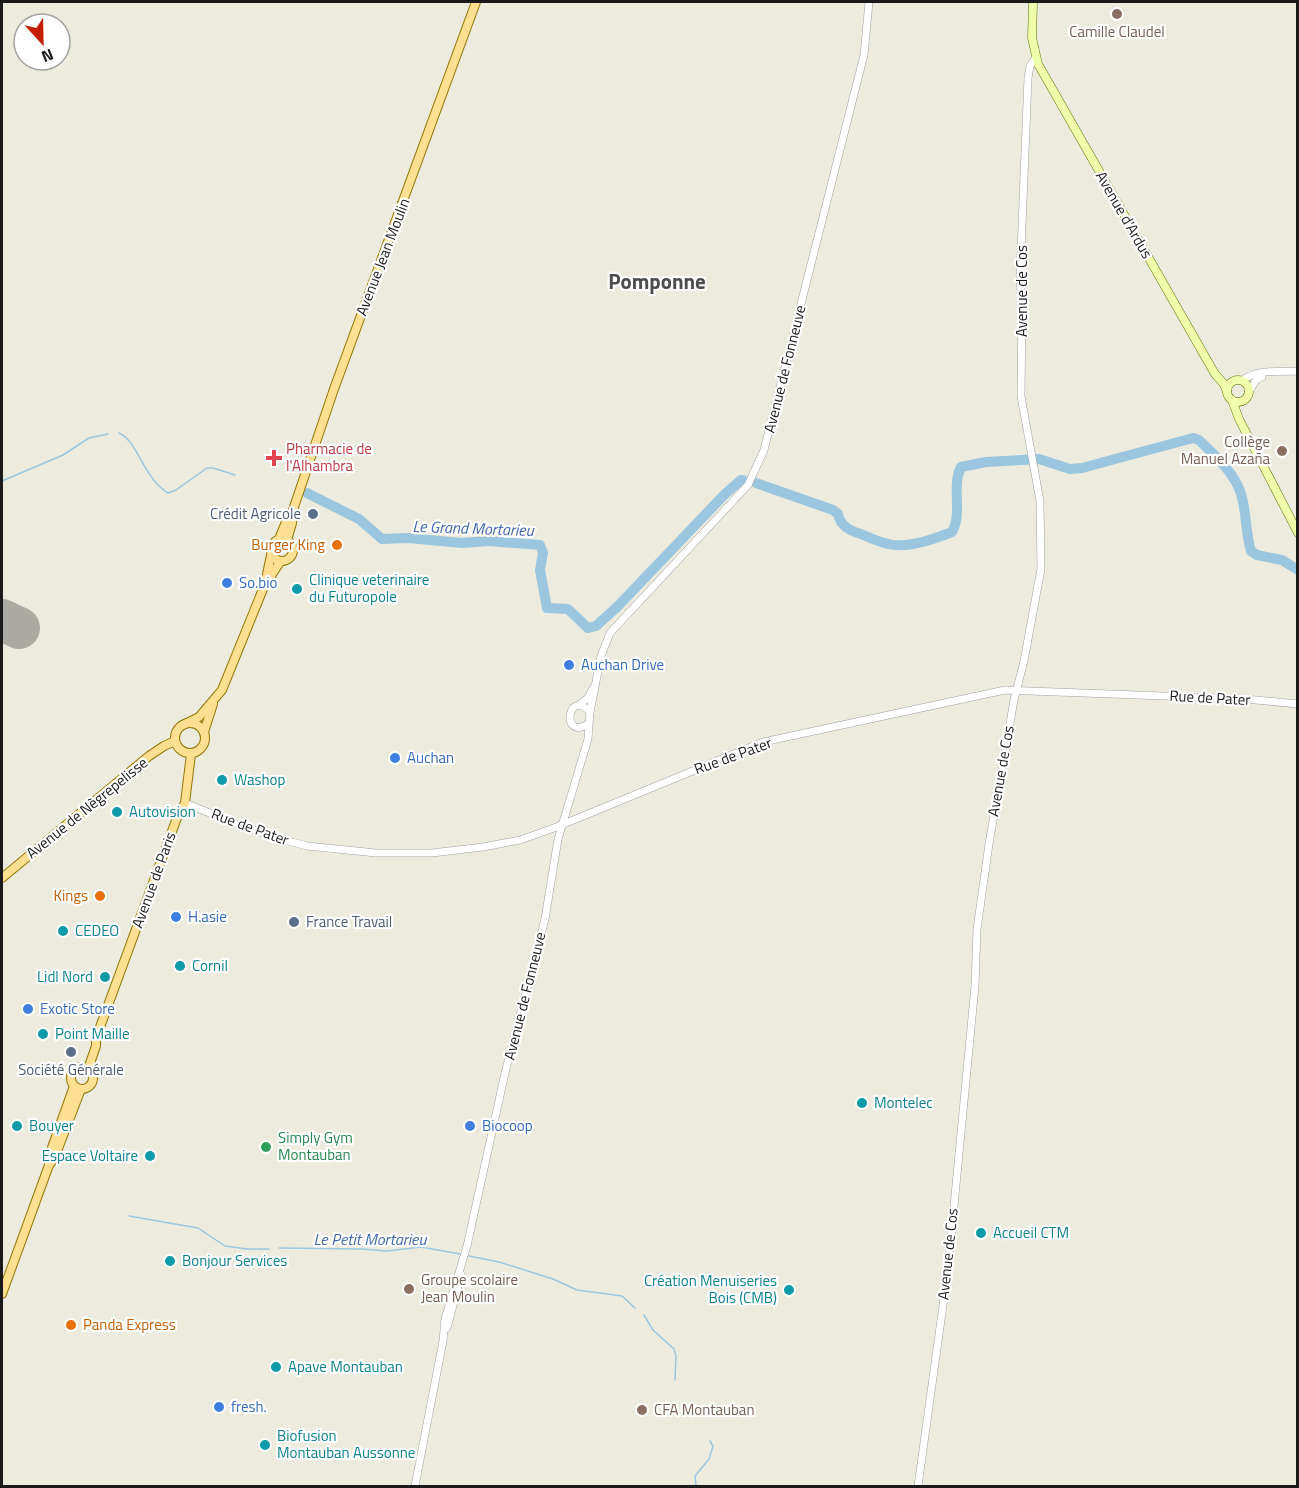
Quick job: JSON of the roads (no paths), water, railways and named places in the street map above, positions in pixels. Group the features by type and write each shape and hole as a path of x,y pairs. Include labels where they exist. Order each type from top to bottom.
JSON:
{"main road":[{"name":"Avenue Jean Moulin","path":"283,540 286,522 292,513 334,389 476,2"},
{"path":"1033,2 1032,38 1035,59"},
{"name":"Avenue d'Ardus","path":"1035,59 1227,392"},
{"path":"1214,370 1223,376 1248,384 1250,390 1242,414 1242,423"},
{"path":"1240,380 1228,385 1227,392 1298,533"},
{"path":"1233,400 1240,402 1247,398"},
{"path":"183,725 193,723 204,732 206,738 204,746 198,752 191,754 179,749 175,741 176,732 183,725 199,717 214,701 227,679 265,585 272,545 283,540 292,545 292,555 286,561 275,560 271,555"},
{"path":"265,585 280,562"},
{"path":"204,732 214,701"},
{"name":"Avenue de Nègrepelisse","path":"2,878 149,756 175,741"},
{"name":"Avenue de Paris","path":"84,1068 90,1043 96,1038 184,802 191,754"},
{"path":"84,1068 93,1076 92,1080 88,1087 78,1088 71,1077 73,1071 84,1068"},
{"path":"2,1294 49,1165 49,1156 78,1088"}],"street":[{"name":"Avenue de Fonneuve","path":"415,1486 443,1341 445,1319 467,1246 515,1031 545,919 562,825 588,739 590,712 604,644 610,633 748,485 764,450 862,63 869,2"},
{"name":"Avenue de Cos","path":"918,1486 948,1269 975,986 977,929 988,844 1041,569 1040,501 1021,396 1020,276 1028,78 1030,66 1035,59"},
{"path":"1240,380 1261,373 1298,371"},
{"path":"1250,390 1256,380 1275,373"},
{"name":"Avenue de Fonneuve","path":"575,727 570,722 569,715 572,708 588,698 596,683"},
{"name":"Rue de Pater","path":"184,802 244,827 298,844 376,853 432,853 520,840 763,742 1005,690 1245,699 1298,704"},
{"path":"579,705 590,712"},
{"path":"575,727 588,724"},
{"path":"575,727 585,736 586,746"}],"waterway":[{"name":"Le Grand Mortarieu","path":"119,433 126,437 152,478 168,493 207,468 235,475"},
{"name":"Le Grand Mortarieu","path":"2,481 63,455 89,438 108,434"},
{"name":"Le Grand Mortarieu","path":"756,483 833,510 838,514 843,525 853,531 885,543 904,545 937,538 952,532 957,517 957,483 961,467 986,462 1039,459 1070,469 1082,468 1193,438 1199,440 1216,457 1237,484 1244,506 1251,551 1257,555 1282,560 1298,570"},
{"name":"Le Grand Mortarieu","path":"307,493 359,519 382,539 408,538 462,543 489,541 540,545 543,553 540,570 547,608 568,609 588,628 596,626 618,606 726,493 743,480"},
{"name":"Le Petit Mortarieu","path":"129,1216 198,1228 225,1246 269,1249"},
{"name":"Le Petit Mortarieu","path":"279,1248 387,1251 421,1247 460,1254"},
{"name":"Le Petit Mortarieu","path":"469,1256 499,1262 553,1279 577,1290 622,1296 635,1308"},
{"name":"Le Petit Mortarieu","path":"644,1315 653,1330 674,1349 675,1380"},
{"name":"Le Petit Mortarieu","path":"696,1486 695,1476 709,1459 713,1446 710,1441"}],"place":[{"name":"Camille Claudel","path":"1117,14"},
{"name":"Collège Manuel Azaña","path":"1282,451"},
{"name":"Pharmacie de l'Alhambra","path":"274,458"},
{"name":"Crédit Agricole","path":"313,514"},
{"name":"Burger King","path":"337,545"},
{"name":"So.bio","path":"227,583"},
{"name":"Clinique veterinaire du Futuropole","path":"297,589"},
{"name":"Auchan Drive","path":"569,665"},
{"name":"Auchan","path":"395,758"},
{"name":"Washop","path":"222,780"},
{"name":"Autovision","path":"117,812"},
{"name":"Kings","path":"100,896"},
{"name":"H.asie","path":"176,917"},
{"name":"France Travail","path":"294,922"},
{"name":"CEDEO","path":"63,931"},
{"name":"Cornil","path":"180,966"},
{"name":"Lidl Nord","path":"105,977"},
{"name":"Exotic Store","path":"28,1009"},
{"name":"Point Maille","path":"43,1034"},
{"name":"Société Générale","path":"71,1052"},
{"name":"Montelec","path":"862,1103"},
{"name":"Bouyer","path":"17,1126"},
{"name":"Biocoop","path":"470,1126"},
{"name":"Simply Gym Montauban","path":"266,1147"},
{"name":"Espace Voltaire","path":"150,1156"},
{"name":"Accueil CTM","path":"981,1233"},
{"name":"Bonjour Services","path":"170,1261"},
{"name":"Groupe scolaire Jean Moulin","path":"409,1289"},
{"name":"Création Menuiseries Bois (CMB)","path":"789,1290"},
{"name":"Panda Express","path":"71,1325"},
{"name":"Apave Montauban","path":"276,1367"},
{"name":"fresh.","path":"219,1407"},
{"name":"CFA Montauban","path":"642,1410"},
{"name":"Biofusion Montauban Aussonne","path":"265,1445"}],"district":[{"name":"Pomponne","path":"657,282"}]}
